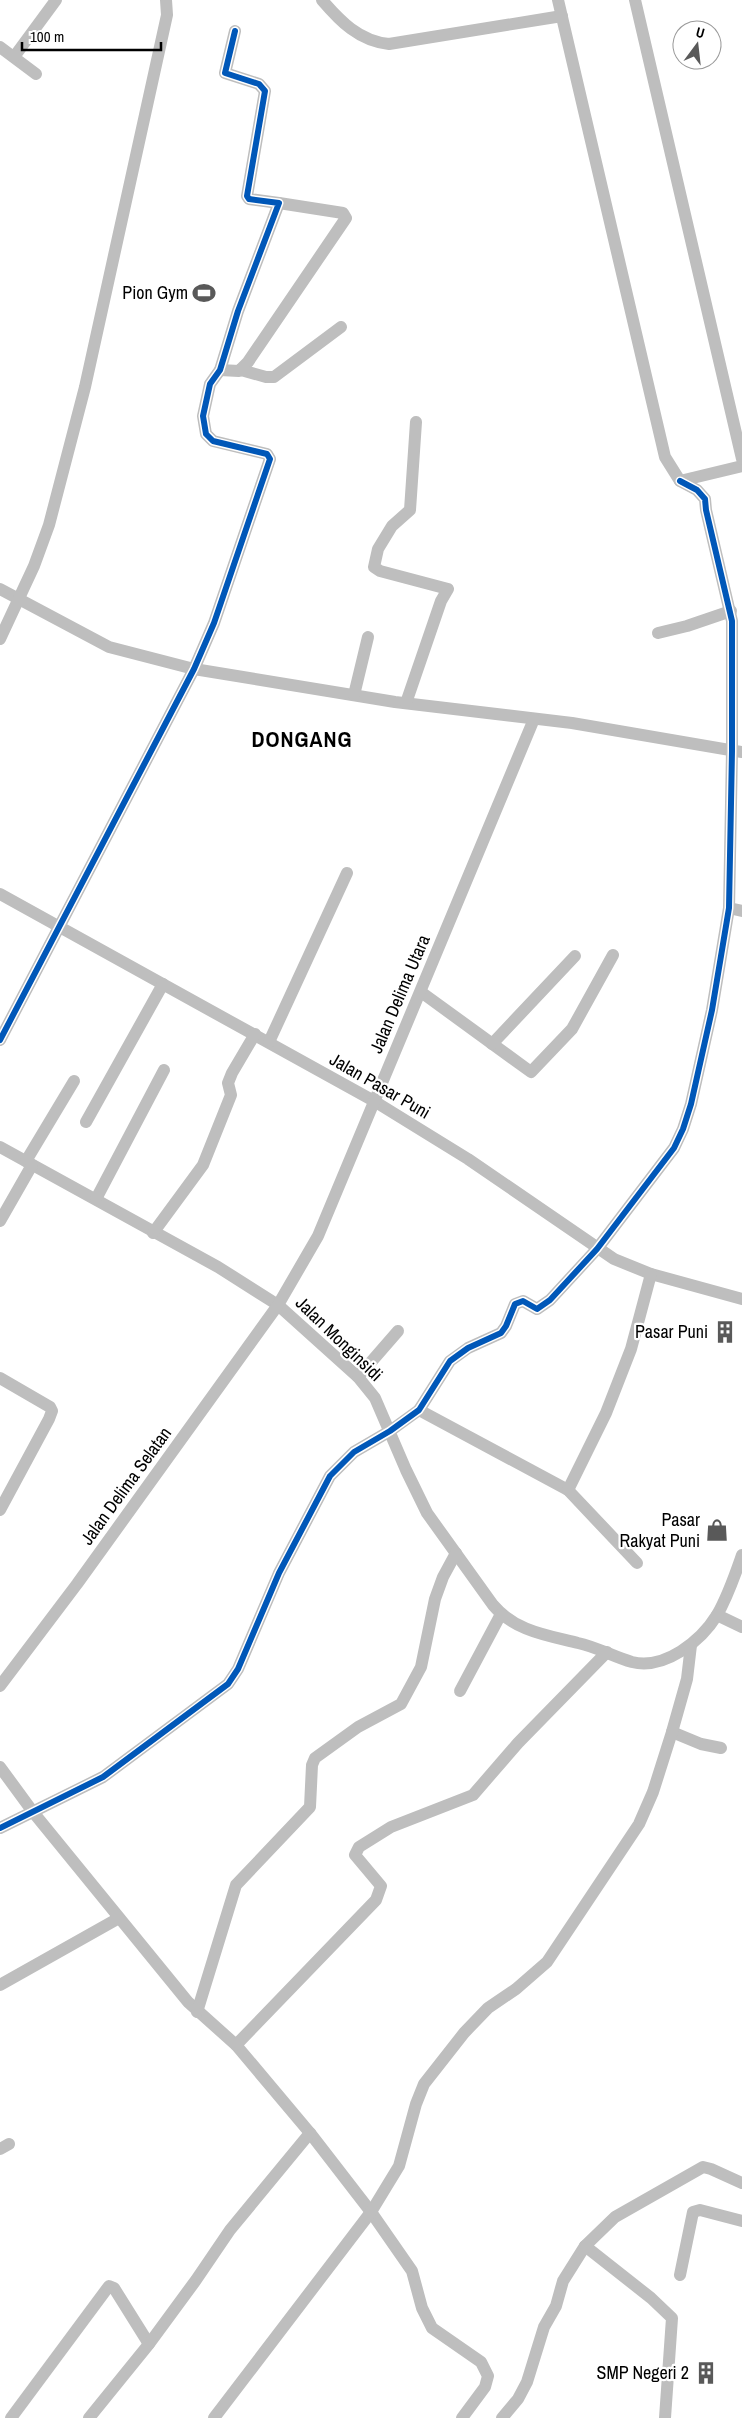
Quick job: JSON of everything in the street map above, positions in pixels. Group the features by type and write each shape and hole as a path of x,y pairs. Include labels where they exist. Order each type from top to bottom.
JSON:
{"street":[{"path":"14,57 56,0"},
{"path":"0,639 34,566 49,525 85,387 167,15 166,0"},
{"path":"322,0 343,24 367,39 377,43 389,44 562,16"},
{"path":"0,1828 104,1777 228,1684 238,1669 280,1573 330,1476 354,1452 390,1431 419,1410 450,1361 468,1348 501,1333 515,1304 523,1301 534,1309 541,1309 597,1249 674,1148 683,1129 691,1104 712,1010 729,908 737,751 731,611 706,510 705,499 696,490 680,481 665,458 558,0"},
{"path":"635,0 742,459"},
{"path":"235,31 225,73 259,84 265,91 249,199 343,213 346,218 241,370"},
{"path":"0,47 36,74"},
{"path":"0,1040 194,669 214,623 270,459 267,454 212,441 206,434 203,416 210,384 220,370 238,311 279,203"},
{"path":"220,370 236,372 241,370 266,377 274,376 341,326"},
{"path":"406,703 441,601 448,589 380,571 374,567 378,549 392,526 410,510 416,422"},
{"path":"680,481 742,466"},
{"path":"0,589 109,647 194,669 406,703 534,719 737,751"},
{"path":"658,633 687,626 731,611"},
{"path":"354,695 368,637"},
{"name":"Jalan Delima Utara","path":"278,1305 318,1236 534,719"},
{"path":"269,1042 347,873"},
{"name":"Jalan Pasar Puni","path":"0,894 374,1101 537,1204 597,1249 614,1259 651,1274 742,1299"},
{"path":"729,908 742,911"},
{"path":"421,992 532,1072 572,1029 613,955"},
{"path":"492,1044 575,956"},
{"path":"86,1122 163,984"},
{"path":"153,1232 203,1165 231,1095 228,1083 255,1034"},
{"path":"96,1199 164,1070"},
{"path":"0,1221 29,1163 74,1082"},
{"name":"Jalan Monginsidi","path":"0,1147 218,1268 278,1305 358,1376 375,1398 427,1513 501,1614 528,1631 607,1652 633,1662 647,1663 660,1661 691,1645 716,1616 732,1584 742,1555"},
{"path":"568,1490 606,1414 631,1349 651,1274"},
{"name":"Jalan Delima Selatan","path":"0,1686 83,1576 278,1305"},
{"path":"358,1376 398,1331"},
{"path":"0,1378 50,1407 52,1411 0,1510"},
{"path":"419,1410 568,1490 637,1563"},
{"path":"197,2012 236,1885 310,1807 312,1765 315,1758 358,1727 401,1704 421,1667 435,1599 443,1577 456,1553"},
{"path":"460,1691 501,1614"},
{"path":"716,1616 742,1627"},
{"path":"214,2418 371,2212 399,2166 416,2104 424,2084 464,2034 488,2008 516,1989 547,1962 639,1824 653,1792 672,1732 688,1673 691,1645"},
{"path":"236,2045 376,1900 381,1886 356,1855 359,1847 391,1827 473,1795 518,1743 607,1652"},
{"path":"672,1732 701,1744 721,1748"},
{"path":"0,1767 33,1812 197,2012 236,2045 310,2133 371,2212 412,2271 422,2308 432,2328 481,2362 488,2376 485,2387 462,2418"},
{"path":"0,1985 119,1918"},
{"path":"89,2418 149,2344 230,2230 310,2133"},
{"path":"502,2418 518,2399 527,2382 544,2327 556,2306 563,2281 585,2246 615,2217 699,2169 711,2168 742,2183"},
{"path":"680,2274 693,2212 700,2210 742,2221"},
{"path":"585,2246 651,2298 672,2318 665,2418"},
{"path":"11,2418 109,2286 114,2288 149,2344"}],"cycle path":[{"path":"0,1040 194,669 214,623 270,459 267,454 213,441 206,434 203,416 210,384 220,370 238,311 279,203 249,199 247,196 265,91 259,84 225,73 235,31"},
{"path":"0,1828 103,1777 228,1684 238,1669 279,1573 330,1476 354,1452 390,1431 419,1410 450,1361 468,1348 501,1333 515,1304 523,1301 537,1309 550,1300 597,1249 674,1148 683,1129 691,1104 712,1010 729,908 732,751 732,621 705,499 697,490 680,481"}],"place":[{"name":"Pion Gym","path":"204,293"},
{"name":"Pasar Puni","path":"725,1332"},
{"name":"Pasar Rakyat Puni","path":"717,1530"},
{"name":"SMP Negeri 2","path":"706,2373"}],"district":[{"name":"DONGANG","path":"302,739"}]}
